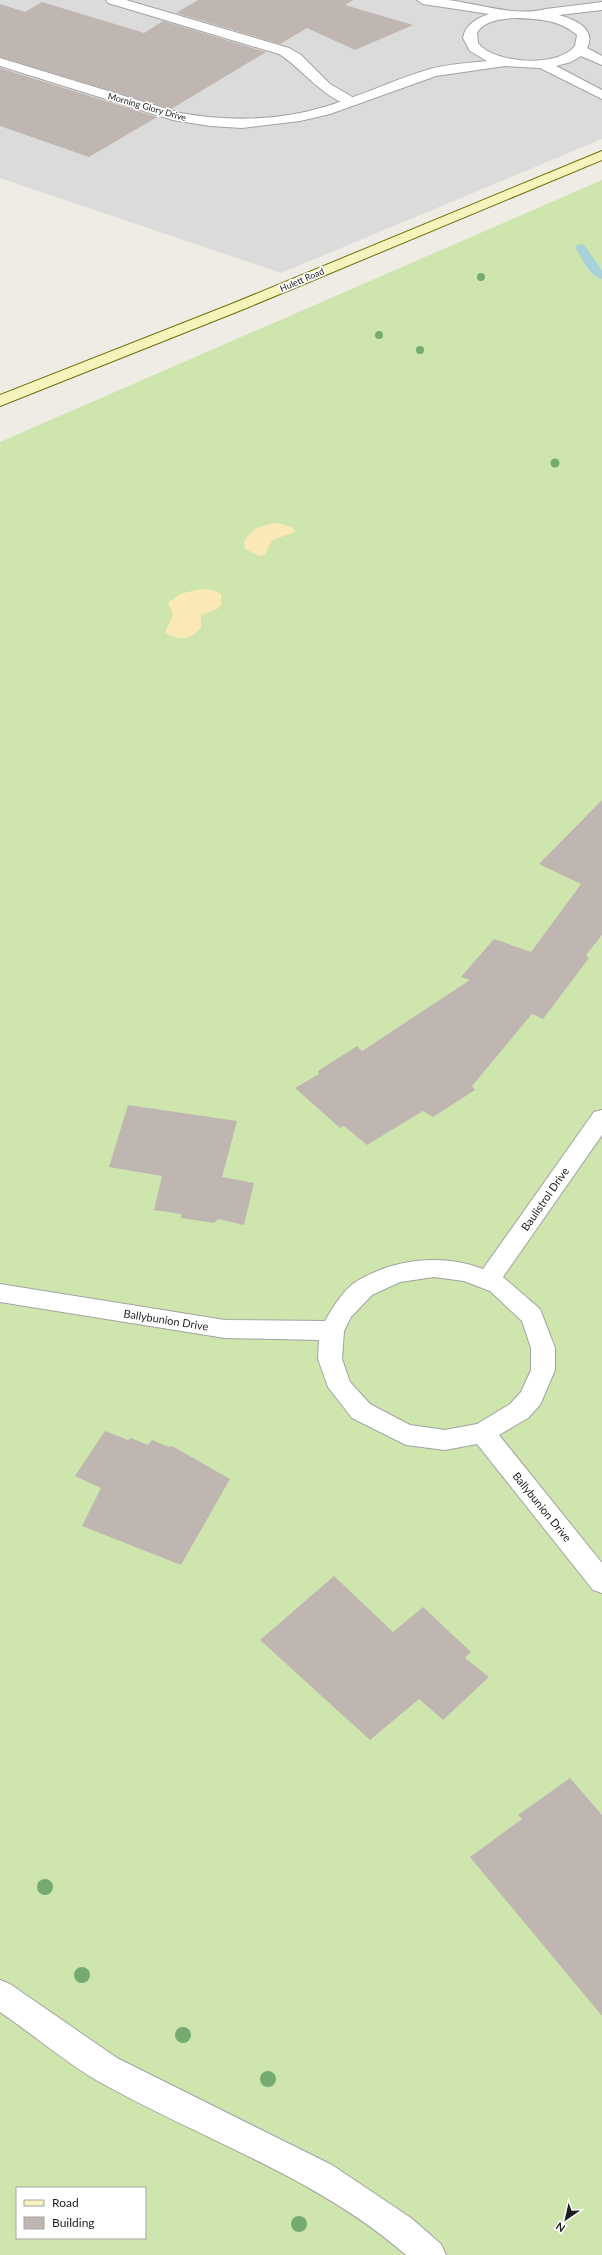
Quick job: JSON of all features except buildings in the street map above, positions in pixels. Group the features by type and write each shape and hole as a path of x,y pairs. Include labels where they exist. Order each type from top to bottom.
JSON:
{"street":[{"path":"112,0 284,51 296,58 325,87 352,101"},
{"path":"426,1 554,17 567,22 583,34 582,46"},
{"path":"426,1 450,16"},
{"path":"521,14 602,6"},
{"name":"Morning Glory Drive","path":"434,72 458,53 467,32 475,26 486,20 521,14"},
{"path":"467,32 476,50 487,56 504,62 542,64 558,61 582,46 598,21"},
{"path":"582,46 602,61"},
{"name":"Morning Glory Drive","path":"0,62 178,117 210,122 242,124 300,117 326,111 434,72 504,62"},
{"path":"542,64 602,94"},
{"name":"Hulett Road","path":"0,401 239,306 602,155"},
{"name":"Baulistrol Drive","path":"487,1281 602,1118"},
{"path":"434,1268 466,1272 487,1281 498,1285 532,1316 543,1348 543,1370 531,1398 519,1411 482,1433 445,1440 406,1436 361,1411 340,1387 330,1359 332,1331 343,1310 364,1288 396,1273 434,1268"},
{"name":"Ballybunion Drive","path":"0,1294 225,1330 332,1331"},
{"name":"Ballybunion Drive","path":"482,1433 602,1582"},
{"path":"0,1994 106,2069 321,2176 400,2229 430,2255"}],"shaded area":[{"path":"0,0 602,0 602,139 281,273 0,178"}],"green space":[{"path":"602,180 602,2255 0,2255 0,442"}],"sand":[{"path":"278,523 292,527 295,532 272,540 265,555 259,556 245,549 244,542 250,533 262,526"},
{"path":"200,589 213,590 221,594 221,605 217,609 201,615 201,627 194,635 180,638 165,632 173,615 168,603 180,594"}],"waterway":[{"path":"580,247 591,265 602,276"}]}
